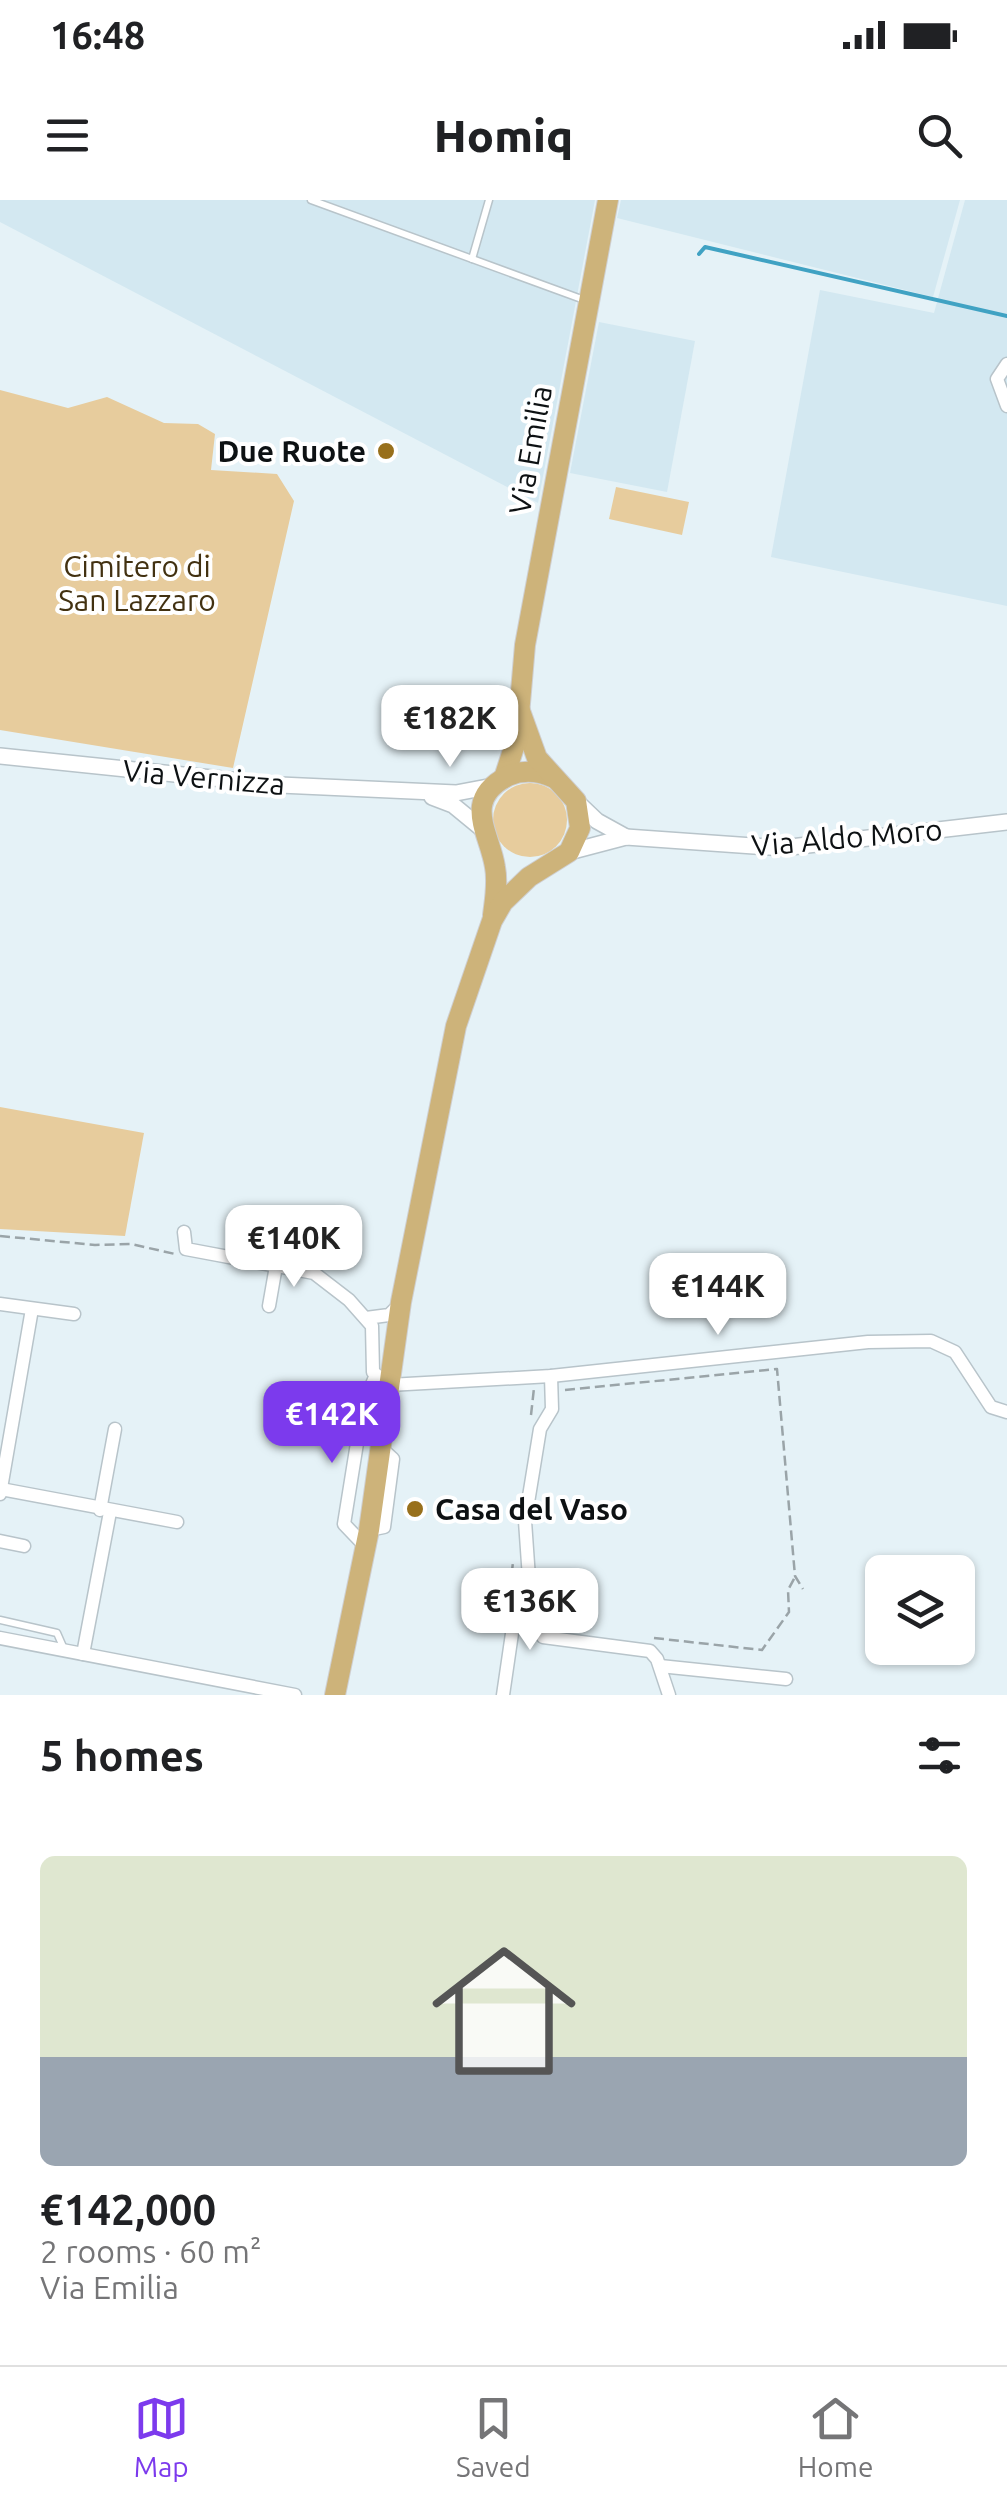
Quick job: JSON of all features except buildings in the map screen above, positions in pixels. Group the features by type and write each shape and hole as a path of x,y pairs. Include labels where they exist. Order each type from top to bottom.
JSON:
{"main road":[{"name":"Via Emilia","path":"481,828 481,813 514,752 525,644 608,200"},
{"name":"Via Emilia","path":"520,711 530,745 576,801"},
{"path":"500,782 539,772 560,781"},
{"path":"492,921 514,890 569,852 580,828 576,801"},
{"path":"336,1695 367,1539 380,1448 382,1381 456,1026 492,921 496,885 492,853 481,828"},
{"path":"492,853 514,868 541,870"}],"street":[{"path":"1007,364 997,379 1007,406"},
{"name":"Via Vernizza","path":"0,756 208,779 409,790 473,792 500,782"},
{"name":"Via Vernizza","path":"409,790 453,805 481,828"},
{"name":"Via Aldo Moro","path":"576,801 597,821 626,837"},
{"name":"Via Aldo Moro","path":"569,852 626,837 782,848 1007,822"},
{"path":"184,1232 186,1249 323,1277 366,1318 375,1333 382,1381 363,1406 344,1524 367,1539"},
{"path":"269,1306 276,1266"},
{"path":"366,1318 389,1315 401,1302"},
{"path":"0,1304 74,1314"},
{"path":"32,1309 6,1418 0,1492 176,1522"},
{"path":"382,1381 550,1376 868,1342 931,1341 955,1352 991,1407 1007,1412"},
{"path":"550,1376 552,1410 540,1429 525,1521 532,1621 543,1637 650,1651 660,1666 669,1695"},
{"path":"83,1654 114,1430"},
{"path":"0,1541 24,1546"},
{"path":"503,1695 518,1602 530,1592"},
{"path":"0,1638 295,1695"},
{"path":"660,1666 786,1679"}],"lane":[{"path":"311,200 550,284 588,302"},
{"path":"472,259 489,200"},
{"path":"0,1620 57,1633 64,1651"}],"path":[{"path":"0,1236 94,1245 130,1244 172,1255 186,1249"},
{"path":"552,1392 778,1369 795,1576 803,1589"},
{"path":"639,1637 762,1650 788,1612 788,1590 795,1576"}],"shaded area":[{"path":"0,200 595,200 538,503 0,222"},
{"path":"621,200 960,200 933,297 617,218"},
{"path":"965,200 1007,200 1007,606 771,557 820,290 934,313"},
{"path":"599,322 695,341 667,492 570,473"}],"green space":[{"name":"Cimitero di San Lazzaro","path":"0,390 68,408 107,397 164,423 198,424 215,434 211,470 277,474 294,501 233,768 0,730"},
{"path":"616,487 689,502 682,535 609,519"},
{"path":"530,783 556,794 567,820 556,846 530,857 504,846 493,820 504,794"},
{"path":"0,1107 144,1133 125,1236 0,1229"}],"waterway":[{"path":"699,254 705,247 1007,316"}],"place":[{"name":"Due Ruote","path":"386,451"},
{"name":"Casa del Vaso","path":"415,1509"}]}
